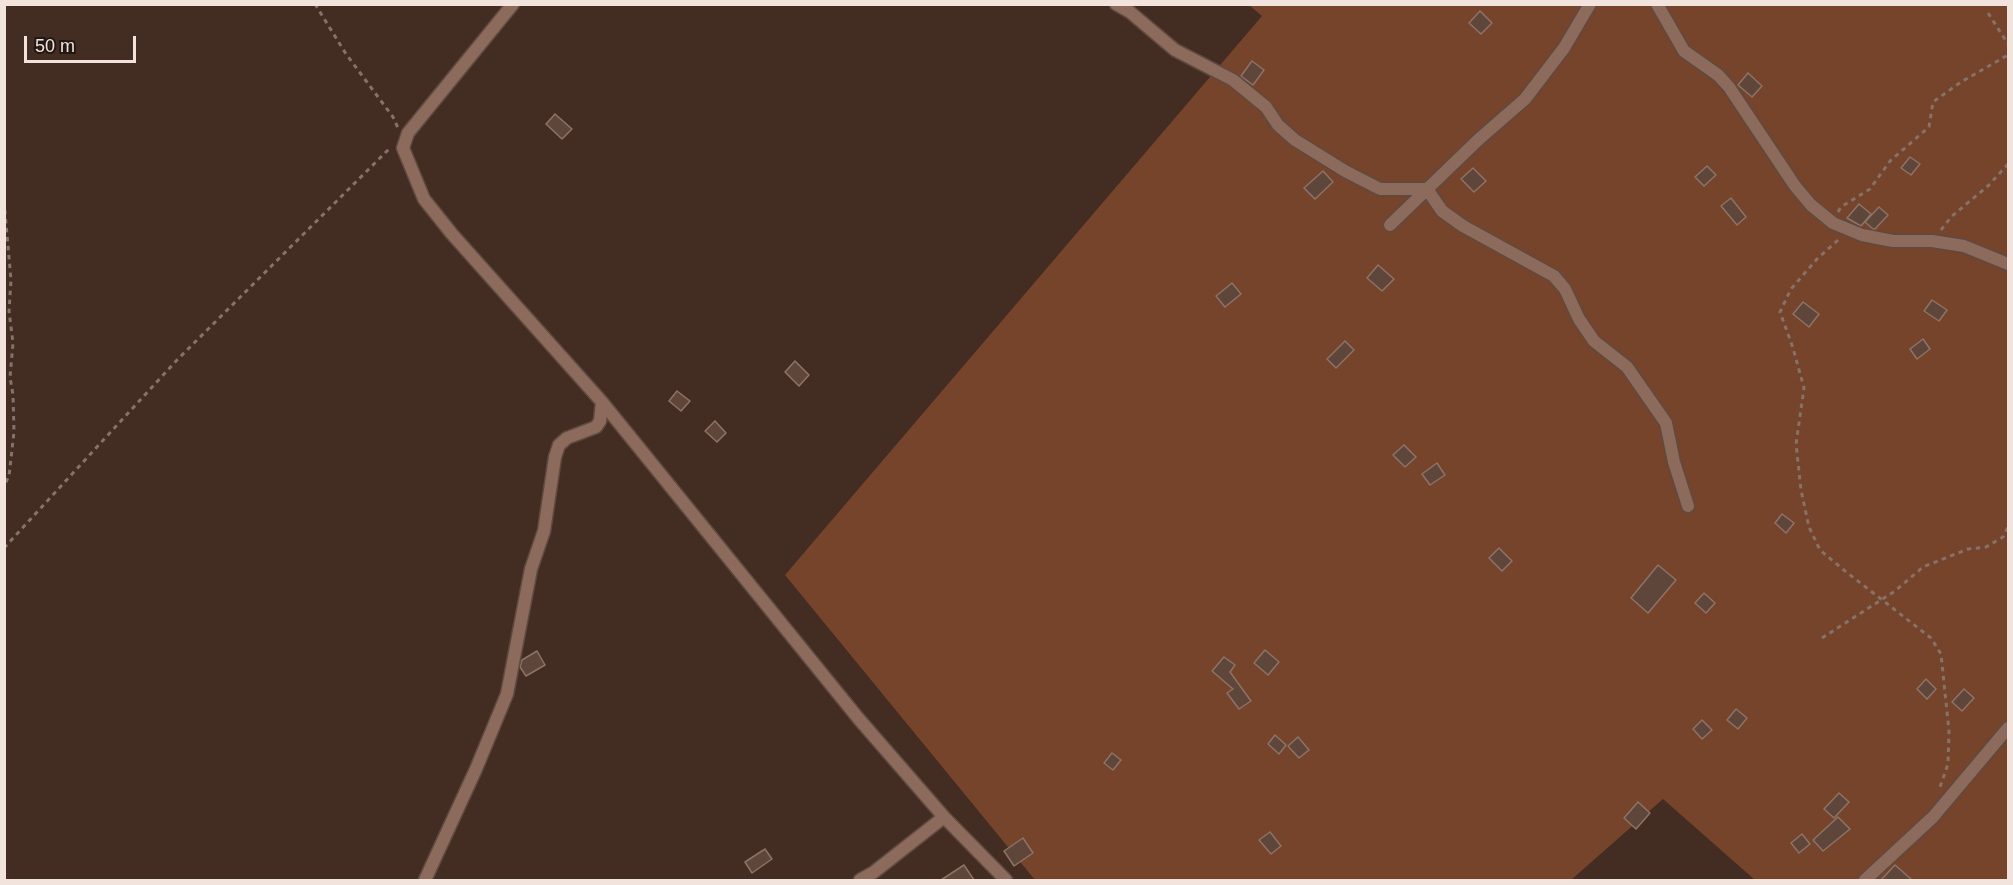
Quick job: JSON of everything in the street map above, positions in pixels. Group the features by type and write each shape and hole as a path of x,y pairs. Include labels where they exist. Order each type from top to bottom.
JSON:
{"street":[{"path":"513,4 408,133 403,148 424,199 459,243 602,402 858,718 944,817 1006,880"},
{"path":"1116,4 1130,12 1176,50 1233,81 1266,107 1278,125 1295,140 1345,171 1380,189 1427,189"},
{"path":"1390,225 1478,140 1525,99 1564,48 1590,4"},
{"path":"1657,4 1684,51 1718,75 1729,87 1795,186 1811,205 1833,223 1862,235 1893,241 1964,246 2008,264"},
{"path":"1427,189 1442,211 1463,226 1554,276 1565,289 1579,319 1594,341 1627,367 1666,423 1674,462 1688,506"},
{"path":"425,880 476,769 507,694 531,569 544,531 555,457 559,445 567,438 596,427 600,421 602,402"},
{"path":"1865,880 1933,817 2008,728"},
{"path":"860,880 944,817"}],"path":[{"path":"315,4 346,54 393,117 401,135"},
{"path":"1988,13 2008,44"},
{"path":"1940,788 1948,764 1949,731 1941,654 1931,638 1820,550 1809,527 1801,490 1796,444 1804,388 1780,312 1791,289 1817,259 1842,236 1833,223 1841,207 1870,189 1890,161 1929,127 1933,102 1961,82 2008,55"},
{"path":"4,548 177,360 395,142"},
{"path":"1932,242 1951,217 1989,185 2008,164"},
{"path":"4,201 11,280 9,311 14,343 10,377 14,395 14,432 9,476 4,486"},
{"path":"1822,638 1895,591 1923,567 1968,549 1986,547 2003,537 2008,527"}],"shaded area":[{"path":"1249,5 2008,5 2008,880 1755,880 1663,799 1571,880 1035,880 785,575 1262,16"}],"building":[{"path":"1480,11 1492,23 1481,34 1469,23"},
{"path":"1252,61 1264,70 1253,85 1241,76"},
{"path":"1748,73 1762,86 1752,97 1738,85"},
{"path":"555,114 572,129 562,139 546,124"},
{"path":"1910,157 1920,164 1911,175 1901,168"},
{"path":"1707,166 1716,175 1704,186 1695,177"},
{"path":"1473,168 1486,181 1474,192 1461,179"},
{"path":"1323,171 1333,182 1315,199 1304,188"},
{"path":"1731,198 1746,217 1737,225 1721,206"},
{"path":"1859,204 1871,214 1861,226 1847,218"},
{"path":"1879,207 1888,215 1873,229 1865,222"},
{"path":"1378,265 1394,279 1382,291 1367,278"},
{"path":"1232,283 1241,294 1225,307 1216,296"},
{"path":"1932,300 1947,310 1939,321 1924,311"},
{"path":"1803,302 1819,314 1809,327 1793,314"},
{"path":"1923,339 1930,349 1917,359 1910,349"},
{"path":"1345,341 1354,350 1336,368 1327,359"},
{"path":"795,361 809,375 799,386 785,372"},
{"path":"677,391 690,401 681,411 669,401"},
{"path":"715,421 726,433 717,442 705,431"},
{"path":"1404,445 1416,457 1405,467 1393,455"},
{"path":"1437,463 1445,475 1430,485 1422,474"},
{"path":"1782,514 1794,523 1786,533 1775,523"},
{"path":"1499,548 1512,561 1502,571 1489,558"},
{"path":"1658,565 1676,580 1648,613 1631,598"},
{"path":"1704,593 1715,603 1706,613 1695,603"},
{"path":"1265,650 1279,662 1268,675 1254,663"},
{"path":"537,651 545,665 526,676 520,667 522,660"},
{"path":"1224,657 1235,665 1230,672 1251,701 1239,709 1227,693 1233,689 1212,671"},
{"path":"1926,679 1936,689 1927,699 1917,689"},
{"path":"1964,689 1974,698 1962,711 1952,702"},
{"path":"1736,709 1747,718 1738,729 1727,720"},
{"path":"1702,720 1712,730 1702,739 1693,729"},
{"path":"1275,735 1286,745 1279,754 1268,744"},
{"path":"1298,737 1309,750 1299,758 1288,746"},
{"path":"1112,753 1121,760 1113,770 1104,763"},
{"path":"1839,793 1849,802 1834,818 1824,809"},
{"path":"1638,802 1650,813 1636,829 1624,818"},
{"path":"1838,817 1850,829 1823,851 1813,840"},
{"path":"1270,832 1281,846 1271,854 1259,840"},
{"path":"1802,834 1810,844 1799,853 1791,843"},
{"path":"1023,838 1033,853 1014,866 1004,851"},
{"path":"765,849 772,859 752,873 745,862"},
{"path":"964,865 974,880 941,880"},
{"path":"1895,865 1912,880 1881,880"}]}
